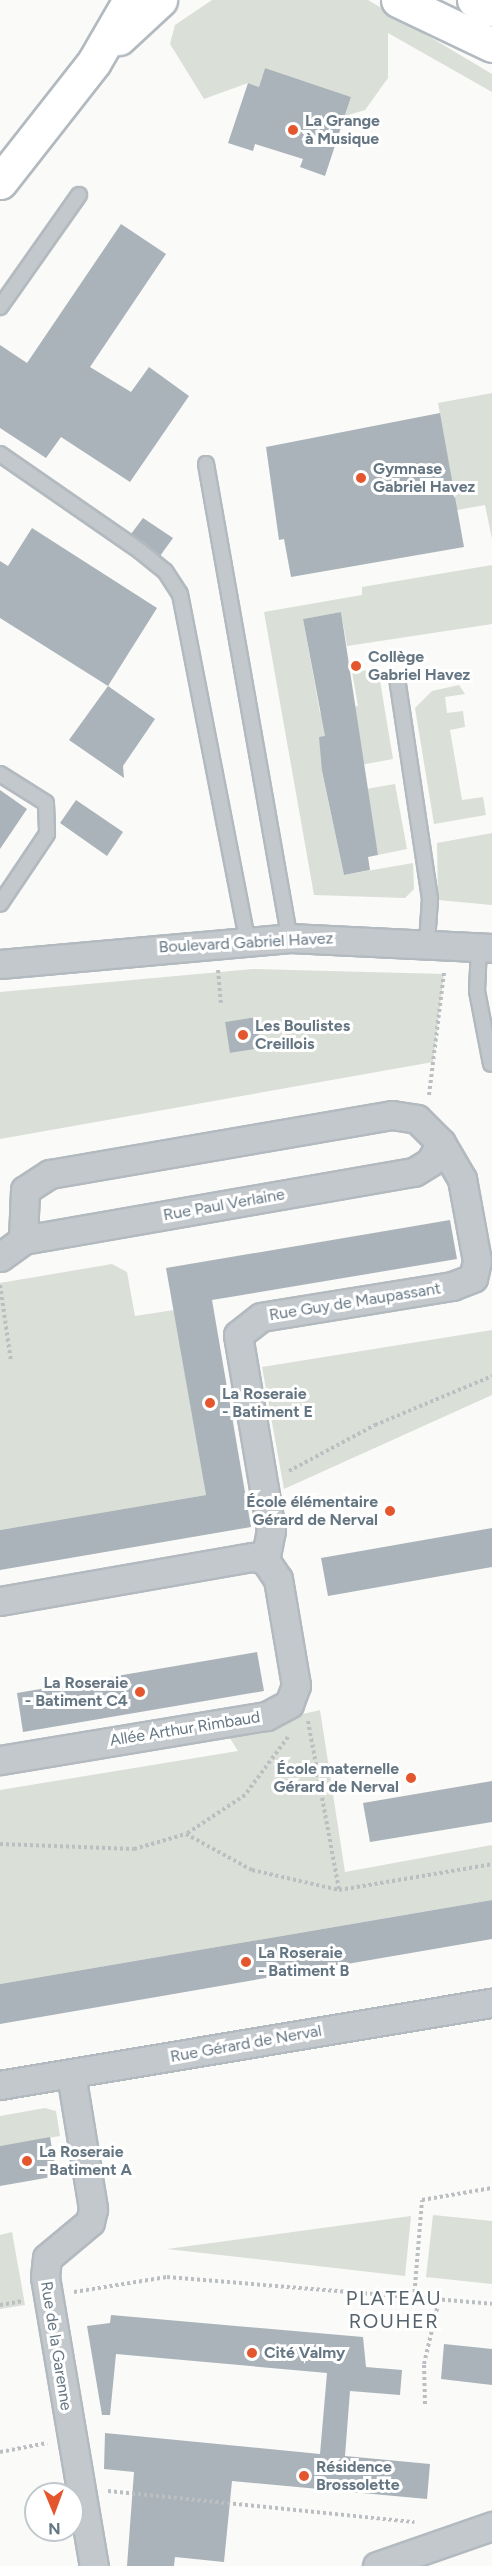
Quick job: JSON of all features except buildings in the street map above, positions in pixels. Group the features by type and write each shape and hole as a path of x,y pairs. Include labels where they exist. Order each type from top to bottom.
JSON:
{"street":[{"path":"0,182 94,62 130,0"},
{"path":"94,62 160,0"},
{"path":"398,0 492,45"},
{"path":"474,0 492,9"},
{"name":"Boulevard Gabriel Havez","path":"0,964 247,940 290,938 486,947"},
{"path":"23,1240 21,1201 41,1177 392,1114 433,1134"},
{"name":"Rue Paul Verlaine","path":"0,1257 23,1240 414,1172 430,1162 433,1134"},
{"name":"Rue Guy de Maupassant","path":"265,1560 271,1530 238,1335 261,1317 452,1286 473,1278 477,1261 462,1179 433,1134"},
{"path":"0,1601 238,1556 265,1560 282,1593 294,1695"},
{"name":"Allée Arthur Rimbaud","path":"0,1760 267,1716 285,1708 294,1695"},
{"name":"Rue Gérard de Nerval","path":"0,2085 492,2002"},
{"name":"Rue de la Garenne","path":"71,2074 93,2209 85,2227 47,2258 47,2297 79,2482"},
{"name":"Rue de la Garenne","path":"84,2510 94,2566"},
{"path":"377,2566 492,2526"}],"lane":[{"path":"0,307 79,195"},
{"path":"0,454 140,551 165,571 180,594 247,940"},
{"path":"206,464 290,938"},
{"path":"397,678 436,943"},
{"path":"0,774 46,803 48,834 0,904"},
{"path":"486,947 477,991 491,1064"}],"path":[{"path":"433,1134 436,943"},
{"path":"217,965 221,1004"},
{"path":"0,1285 11,1361"},
{"path":"263,1485 375,1425 492,1376"},
{"path":"0,1844 134,1849 186,1834 245,1795 263,1774 294,1726 294,1695"},
{"path":"294,1695 307,1713 339,1890"},
{"path":"186,1834 252,1870 339,1890 492,1863"},
{"path":"414,2298 422,2200 492,2188"},
{"path":"0,2306 167,2277 492,2304"},
{"path":"425,2404 424,2364 439,2300"},
{"path":"0,2451 72,2439"},
{"path":"84,2488 426,2523 437,2545"}],"shaded area":[{"path":"212,0 368,0 492,74 492,92 388,33 388,78 365,110 345,116 351,97 265,68 259,87 248,83 204,99 170,44 175,25"},
{"path":"492,393 492,539 485,505 457,510 438,403"},
{"path":"492,565 492,624 347,646 341,612 303,619 320,713 358,706 352,672 378,669 393,759 322,772 344,875 413,863 414,889 405,898 314,895 264,612 362,595 362,587"},
{"path":"459,685 465,694 445,697 447,713 463,711 465,727 450,730 462,800 483,797 486,815 434,824 415,708 432,691"},
{"path":"395,784 407,849 378,855 366,789"},
{"path":"492,833 492,905 438,900 437,843"},
{"path":"253,969 444,974 433,1062 0,1139 0,992","holes":["256,1017 261,1047 231,1053 225,1022"]},
{"path":"112,1264 127,1272 135,1316 174,1310 206,1495 0,1530 0,1283"},
{"path":"492,1330 492,1395 284,1489 262,1367"},
{"path":"320,1710 345,1872 492,1845 492,1900 0,1984 0,1790 238,1751 226,1732"},
{"path":"45,2108 56,2111 60,2136 0,2146 0,2116"},
{"path":"433,2215 492,2221 492,2284 426,2277"},
{"path":"411,2216 405,2276 167,2249"},
{"path":"12,2232 25,2305 0,2309 0,2235"}],"place":[{"name":"La Grange à Musique","path":"293,130"},
{"name":"Gymnase Gabriel Havez","path":"361,478"},
{"name":"Collège Gabriel Havez","path":"356,666"},
{"name":"Les Boulistes Creillois","path":"243,1035"},
{"name":"La Roseraie - Batiment E","path":"210,1403"},
{"name":"École élémentaire Gérard de Nerval","path":"390,1511"},
{"name":"La Roseraie - Batiment C4","path":"140,1692"},
{"name":"École maternelle Gérard de Nerval","path":"411,1778"},
{"name":"La Roseraie - Batiment B","path":"246,1962"},
{"name":"La Roseraie - Batiment A","path":"27,2161"},
{"name":"Cité Valmy","path":"252,2353"},
{"name":"Résidence Brossolette","path":"304,2476"}],"district":[{"name":"PLATEAU ROUHER","path":"394,2310"}]}
